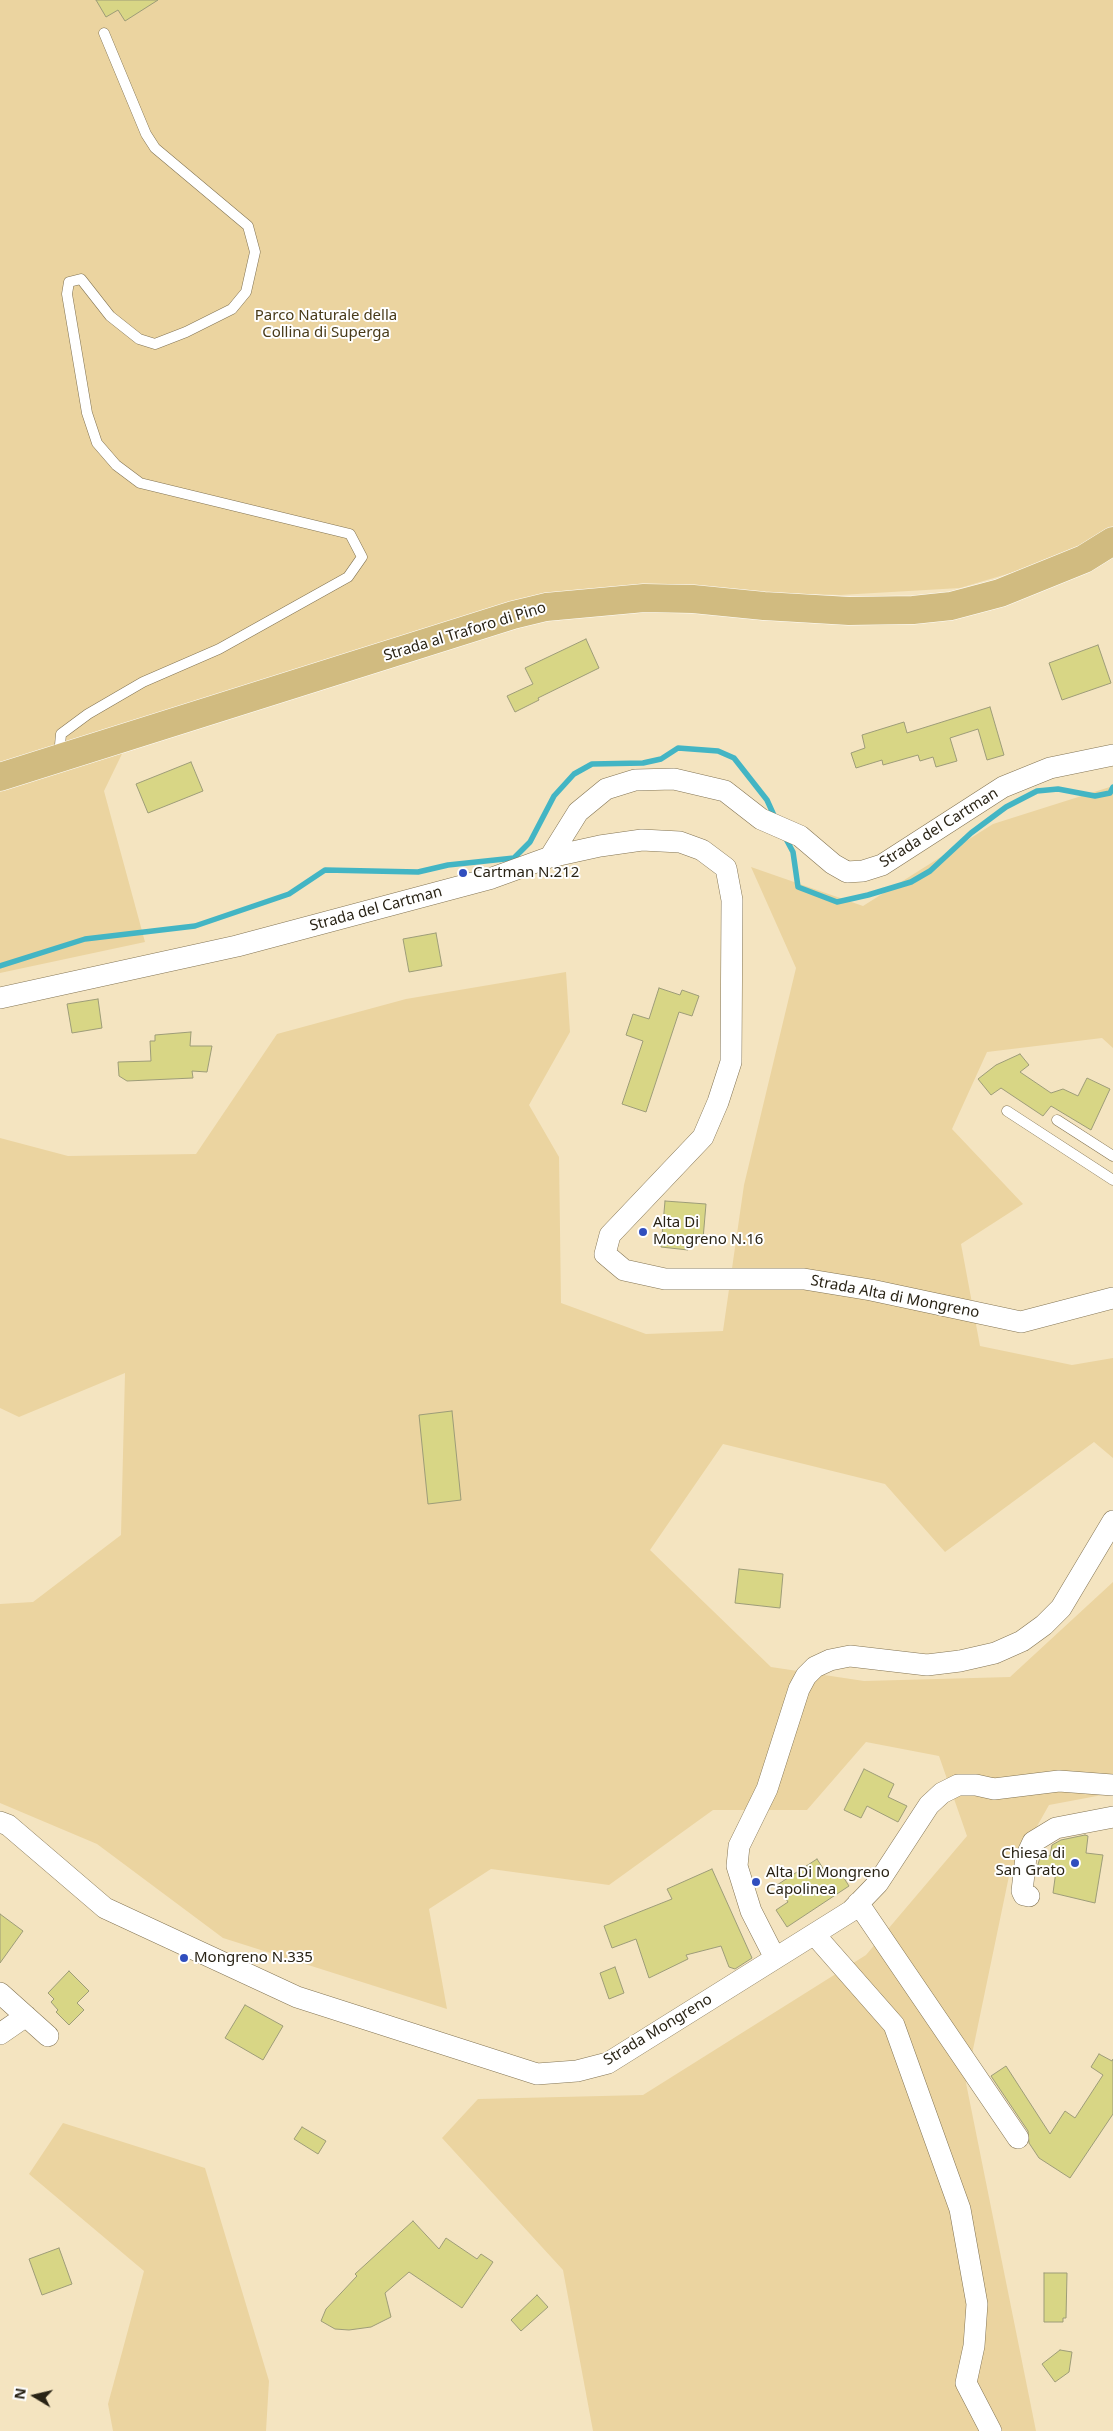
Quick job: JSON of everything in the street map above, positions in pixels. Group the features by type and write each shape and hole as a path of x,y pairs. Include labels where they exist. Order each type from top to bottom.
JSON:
{"main road":[{"name":"Strada al Traforo di Pino","path":"0,777 514,615 546,607 644,598 693,599 764,606 849,611 913,610 952,606 1000,594 1043,577 1084,559 1113,541"}],"street":[{"name":"Strada del Cartman","path":"0,998 237,946 492,878 550,857 578,812 606,789 635,780 674,779 725,791 761,819 800,836 833,864 847,872 864,871 882,865 1004,788 1050,768 1113,755"},
{"name":"Strada Alta di Mongreno","path":"550,857 600,846 642,840 680,842 702,850 726,868 732,900 731,1062 718,1102 703,1137 610,1235 605,1254 624,1270 665,1279 804,1279 871,1290 1021,1322 1113,1298"},
{"path":"775,1958 751,1911 737,1866 739,1846 767,1789 799,1689 806,1676 815,1667 830,1660 850,1656 927,1665 960,1661 995,1653 1022,1641 1044,1625 1061,1608 1113,1521"},
{"name":"Strada Mongreno","path":"0,1822 8,1825 106,1908 297,1997 536,2074 577,2072 608,2063 851,1912 878,1882 929,1805 942,1793 958,1785 976,1785 994,1789 1059,1781 1113,1785"},
{"path":"1029,1896 1024,1895 1022,1891 1026,1857 1033,1842 1056,1828 1113,1816"},
{"path":"858,1903 1018,2138"},
{"path":"814,1934 894,2025 960,2209 977,2304 974,2346 966,2383 991,2431"},
{"path":"0,1993 48,2036"},
{"path":"0,2034 26,2016"}],"lane":[{"path":"58,759 61,734 88,714 143,682 219,649 348,577 362,557 350,534 140,482 116,465 97,443 87,413 67,294 69,282 82,278 110,316 139,339 155,344 186,332 232,309 246,292 255,252 248,226 155,148 146,134 104,33"},
{"path":"1007,1111 1113,1180"},
{"path":"1057,1120 1113,1156"}],"green space":[{"name":"Parco Naturale della Collina di Superga","path":"0,0 1113,0 1113,536 1098,547 960,588 840,595 725,592 548,594 135,727 104,791 145,942 0,973"},
{"path":"1113,786 1113,1048 1102,1038 987,1052 952,1129 1023,1204 961,1244 980,1346 1072,1365 1113,1358 1113,1458 1094,1442 945,1552 885,1484 723,1444 650,1550 771,1667 864,1681 1010,1677 1113,1582 1113,1793 1049,1805 1009,1876 966,2083 1036,2431 593,2431 563,2270 442,2138 478,2099 643,2095 866,1955 967,1836 939,1756 866,1742 807,1810 713,1810 609,1885 491,1869 429,1909 447,2009 223,1938 97,1844 0,1803 0,1604 33,1602 121,1535 125,1373 19,1417 0,1408 0,1138 68,1156 196,1154 277,1034 406,999 566,972 570,1032 529,1105 559,1157 561,1303 646,1334 723,1331 744,1185 796,968 751,867 863,906 993,824"},
{"path":"63,2123 205,2168 269,2381 266,2431 113,2431 108,2404 144,2271 29,2174"}],"building":[{"path":"96,0 158,0 125,21 118,10 106,17"},
{"path":"586,639 599,668 538,698 539,700 515,712 507,696 533,684 525,668"},
{"path":"1098,645 1111,683 1062,700 1049,663"},
{"path":"990,707 1004,755 987,760 978,729 950,738 957,761 936,767 933,757 920,761 918,755 883,765 882,760 856,768 851,753 865,748 862,735 904,722 907,733"},
{"path":"191,762 203,791 148,813 136,784"},
{"path":"436,933 442,966 409,972 403,939"},
{"path":"659,988 680,995 682,990 699,996 692,1016 679,1012 646,1112 622,1104 643,1041 626,1035 633,1014 649,1019"},
{"path":"98,999 102,1028 72,1033 67,1004"},
{"path":"191,1032 190,1046 212,1046 207,1072 192,1071 193,1078 127,1081 119,1076 118,1062 151,1061 150,1041 155,1041 155,1035"},
{"path":"1020,1054 1029,1065 1020,1072 1051,1093 1063,1089 1078,1096 1087,1078 1110,1089 1091,1130 1051,1106 1043,1116 1001,1088 991,1095 978,1079 996,1065"},
{"path":"665,1201 706,1204 703,1239 690,1238 688,1250 661,1247"},
{"path":"452,1411 461,1500 428,1504 419,1415"},
{"path":"739,1569 783,1574 780,1608 735,1603"},
{"path":"864,1769 894,1784 888,1797 907,1806 898,1822 867,1806 861,1818 844,1810"},
{"name":"Chiesa di San Grato","path":"1088,1836 1086,1853 1103,1855 1095,1903 1053,1893 1056,1871 1037,1868 1041,1854 1050,1856 1052,1845 1061,1840"},
{"path":"817,1859 828,1876 838,1869 849,1886 787,1927 776,1910 788,1902 777,1885"},
{"path":"712,1869 752,1958 735,1969 729,1967 721,1946 686,1955 688,1959 649,1978 636,1939 612,1948 604,1926 672,1899 667,1889"},
{"path":"0,1914 23,1931 0,1963"},
{"path":"615,1967 624,1993 609,1999 600,1973"},
{"path":"69,1971 89,1991 77,2003 84,2010 69,2025 56,2012 58,2010 51,2002 54,1999 48,1993"},
{"path":"245,2005 283,2026 263,2060 225,2038"},
{"path":"1099,2054 1112,2061 1113,2059 1113,2114 1070,2178 1039,2158 1029,2143 1028,2131 991,2076 1006,2066 1050,2134 1065,2111 1075,2118 1103,2075 1091,2067"},
{"path":"302,2127 326,2141 318,2154 294,2139"},
{"path":"413,2221 439,2249 446,2238 477,2259 481,2254 493,2262 462,2308 409,2272 385,2293 391,2317 371,2327 349,2330 335,2329 321,2321 326,2309 357,2276 355,2274"},
{"path":"59,2248 72,2284 42,2295 29,2259"},
{"path":"1044,2273 1067,2273 1066,2318 1063,2318 1063,2322 1044,2322"},
{"path":"537,2295 548,2307 521,2331 511,2320"},
{"path":"1060,2350 1072,2352 1069,2372 1055,2382 1042,2364"}],"waterway":[{"path":"0,966 85,939 195,926 289,894 325,870 418,872 448,865 514,858 530,842 554,796 574,774 592,764 643,763 661,759 678,748 718,751 734,758 767,800 776,820"},
{"path":"785,837 793,852 798,887 837,902 911,882 930,871 971,833 1006,807 1037,791 1058,789 1095,796 1110,793 1113,787"}],"place":[{"name":"Cartman N.212","path":"463,873"},
{"name":"Alta Di Mongreno N.16","path":"643,1232"},
{"name":"Chiesa di San Grato","path":"1075,1863"},
{"name":"Alta Di Mongreno Capolinea","path":"756,1882"},
{"name":"Mongreno N.335","path":"184,1958"}]}
